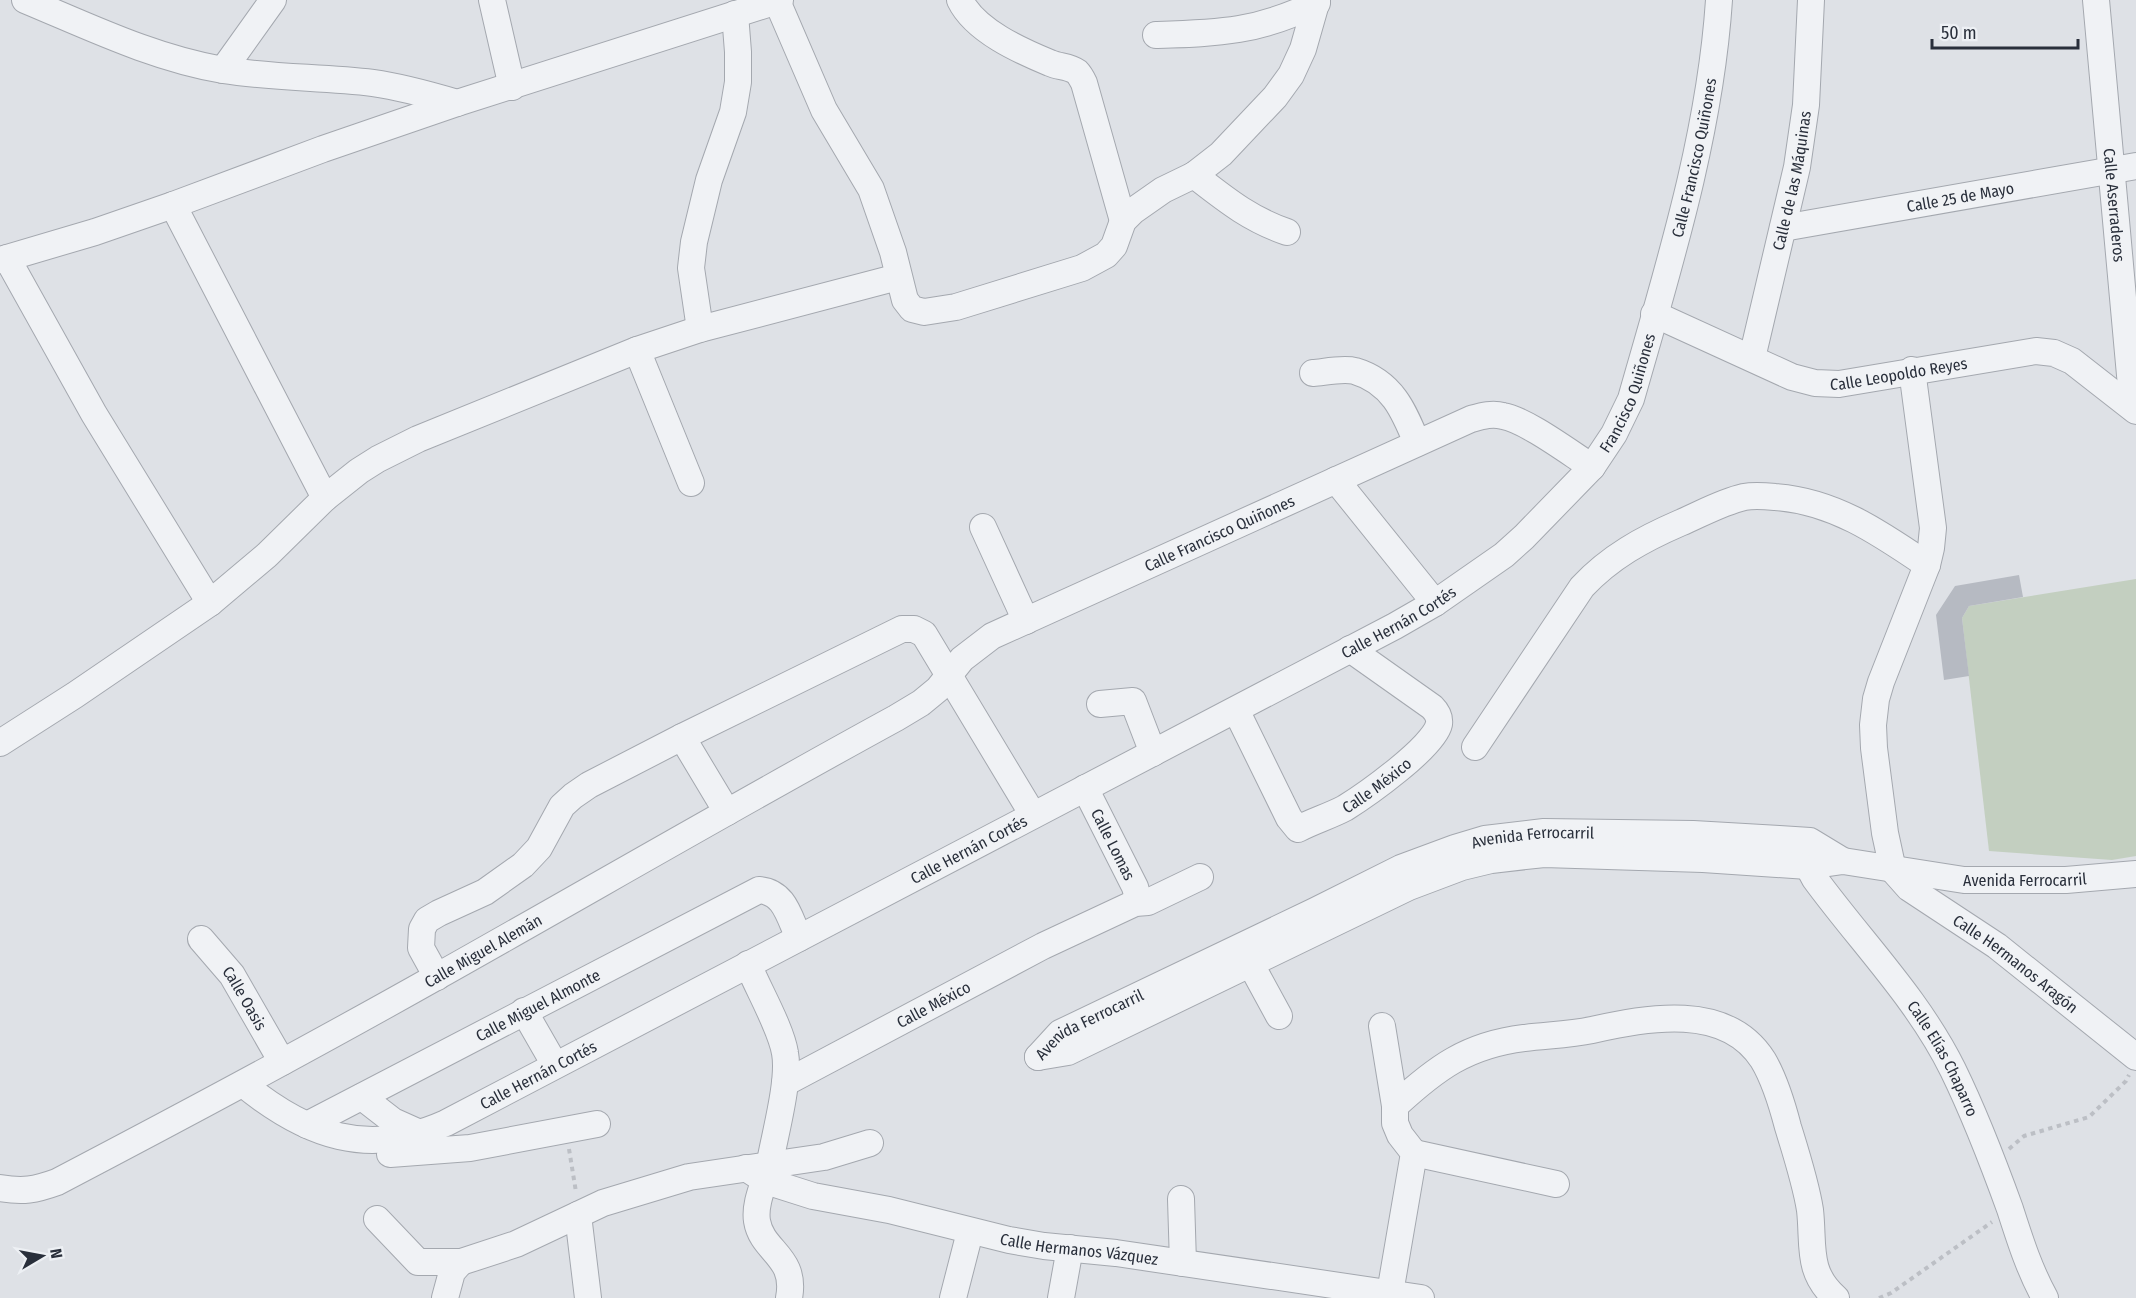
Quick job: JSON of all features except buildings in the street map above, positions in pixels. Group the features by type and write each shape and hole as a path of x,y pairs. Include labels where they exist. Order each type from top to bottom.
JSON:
{"street":[{"path":"28,0 153,52 189,63 262,75 374,83 408,89 458,103"},
{"path":"222,70 273,0"},
{"path":"492,0 512,87"},
{"path":"960,0 973,17 1009,44 1079,73 1084,83 1123,221"},
{"name":"Calle Francisco Quiñones","path":"1654,314 1693,169 1718,28 1719,0"},
{"name":"Calle de las Máquinas","path":"1752,358 1797,166 1806,105 1811,0"},
{"name":"Calle Aserraderos","path":"2096,0 2134,410"},
{"path":"210,603 94,414 4,259 173,205 323,149 458,103 779,1 824,110 871,189 893,252 905,300 912,309 924,312 956,307 1095,262 1107,255 1114,246 1123,221 1144,201 1194,175 1221,154 1275,97 1291,75 1303,49 1317,2"},
{"path":"1156,35 1222,33 1245,29 1273,22 1317,2"},
{"path":"700,329 691,268 694,242 709,180 733,112 738,82 735,14"},
{"name":"Calle 25 de Mayo","path":"1783,228 2136,166"},
{"path":"1194,175 1248,215 1264,224 1287,232"},
{"path":"173,205 325,498"},
{"path":"0,743 210,603 267,555 325,498 358,471 418,439 637,350 700,329 898,277"},
{"name":"Calle Leopoldo Reyes","path":"1654,314 1792,378 1815,383 1839,384 2036,351 2054,353 2072,361 2134,410"},
{"name":"Francisco Quiñones","path":"1592,467 1614,434 1631,399 1654,314"},
{"path":"637,350 691,483"},
{"path":"1313,373 1354,370 1382,384 1404,410 1417,443"},
{"path":"1893,870 1885,833 1874,748 1873,725 1876,699 1927,565 1933,528 1912,370"},
{"name":"Calle Francisco Quiñones","path":"950,676 962,659 992,636 1471,419 1502,415 1517,420 1592,467"},
{"name":"Calle Hernán Cortés","path":"243,1084 271,1106 306,1125 344,1138 400,1139 423,1134 1236,710 1434,603 1503,555 1544,517 1592,467"},
{"path":"1336,480 1434,603"},
{"path":"1475,747 1582,587 1600,568 1622,552 1654,535 1725,503 1744,497 1765,496 1816,503 1875,529 1927,565"},
{"path":"983,527 1026,621"},
{"path":"437,977 421,948 422,929 427,920 485,891 523,865 539,848 562,806 573,796 589,785 682,737 902,629 914,629 924,634 1033,815"},
{"name":"Calle México","path":"1236,710 1289,818 1298,829 1346,807 1386,779 1420,750 1436,731 1439,722 1437,713 1432,707 1350,650"},
{"name":"Calle Miguel Alemán","path":"0,1188 17,1191 32,1190 57,1182 243,1084 896,718 921,703 950,676"},
{"path":"1100,704 1133,701 1153,753"},
{"path":"682,737 727,812"},
{"name":"Calle Lomas","path":"1085,788 1135,887 1137,894 1135,903"},
{"name":"Avenida Ferrocarril","path":"1246,955 1068,1052 1038,1057 1060,1032 1409,886 1485,839 1544,832 1693,834 1893,870 1964,880 2066,880 2136,874"},
{"name":"Calle Elías Chaparro","path":"1809,854 1827,896 1921,1014 1952,1069 1977,1121 2010,1210 2021,1247 2045,1298"},
{"name":"Calle Hermanos Aragón","path":"1893,870 1909,888 1997,946 2134,1064"},
{"name":"Calle México","path":"785,1083 1058,939 1135,903 1148,902 1200,877"},
{"name":"Calle Miguel Almonte","path":"306,1125 759,890 770,891 780,898 799,938"},
{"name":"Calle Oasis","path":"201,939 232,975 282,1062"},
{"path":"1246,955 1279,1016"},
{"path":"748,964 785,1053 787,1069 760,1172 757,1220 760,1232 787,1267 790,1277 789,1298"},
{"path":"524,1011 555,1065"},
{"path":"1395,1106 1422,1081 1459,1056 1490,1045 1523,1038 1576,1034 1633,1021 1670,1017 1712,1023 1741,1036 1762,1059 1779,1095 1808,1199 1812,1259 1818,1275 1836,1298"},
{"path":"1382,1026 1395,1106 1395,1123 1400,1135 1414,1153 1556,1184"},
{"path":"362,1097 393,1121 423,1134"},
{"path":"446,1123 470,1148"},
{"path":"383,1154 470,1148 597,1124"},
{"path":"760,1172 870,1143"},
{"path":"1409,1296 1414,1153"},
{"name":"Calle Hermanos Vázquez","path":"377,1219 418,1262 461,1262 516,1244 578,1208 603,1203 689,1177 760,1172 813,1196 908,1214 970,1232 1009,1240 1409,1296"},
{"path":"1181,1199 1183,1263"},
{"path":"578,1208 588,1298"},
{"path":"953,1298 970,1232"},
{"path":"1069,1293 1070,1248"},
{"path":"446,1297 452,1272 461,1262"}],"path":[{"path":"1992,1162 2024,1136 2089,1117 2126,1081 2134,1064"},
{"path":"565,1130 578,1208"},
{"path":"1879,1298 1891,1293 2010,1210"}],"green space":[{"path":"2136,579 2136,856 2112,860 1989,851 1962,618 1969,606"}]}
